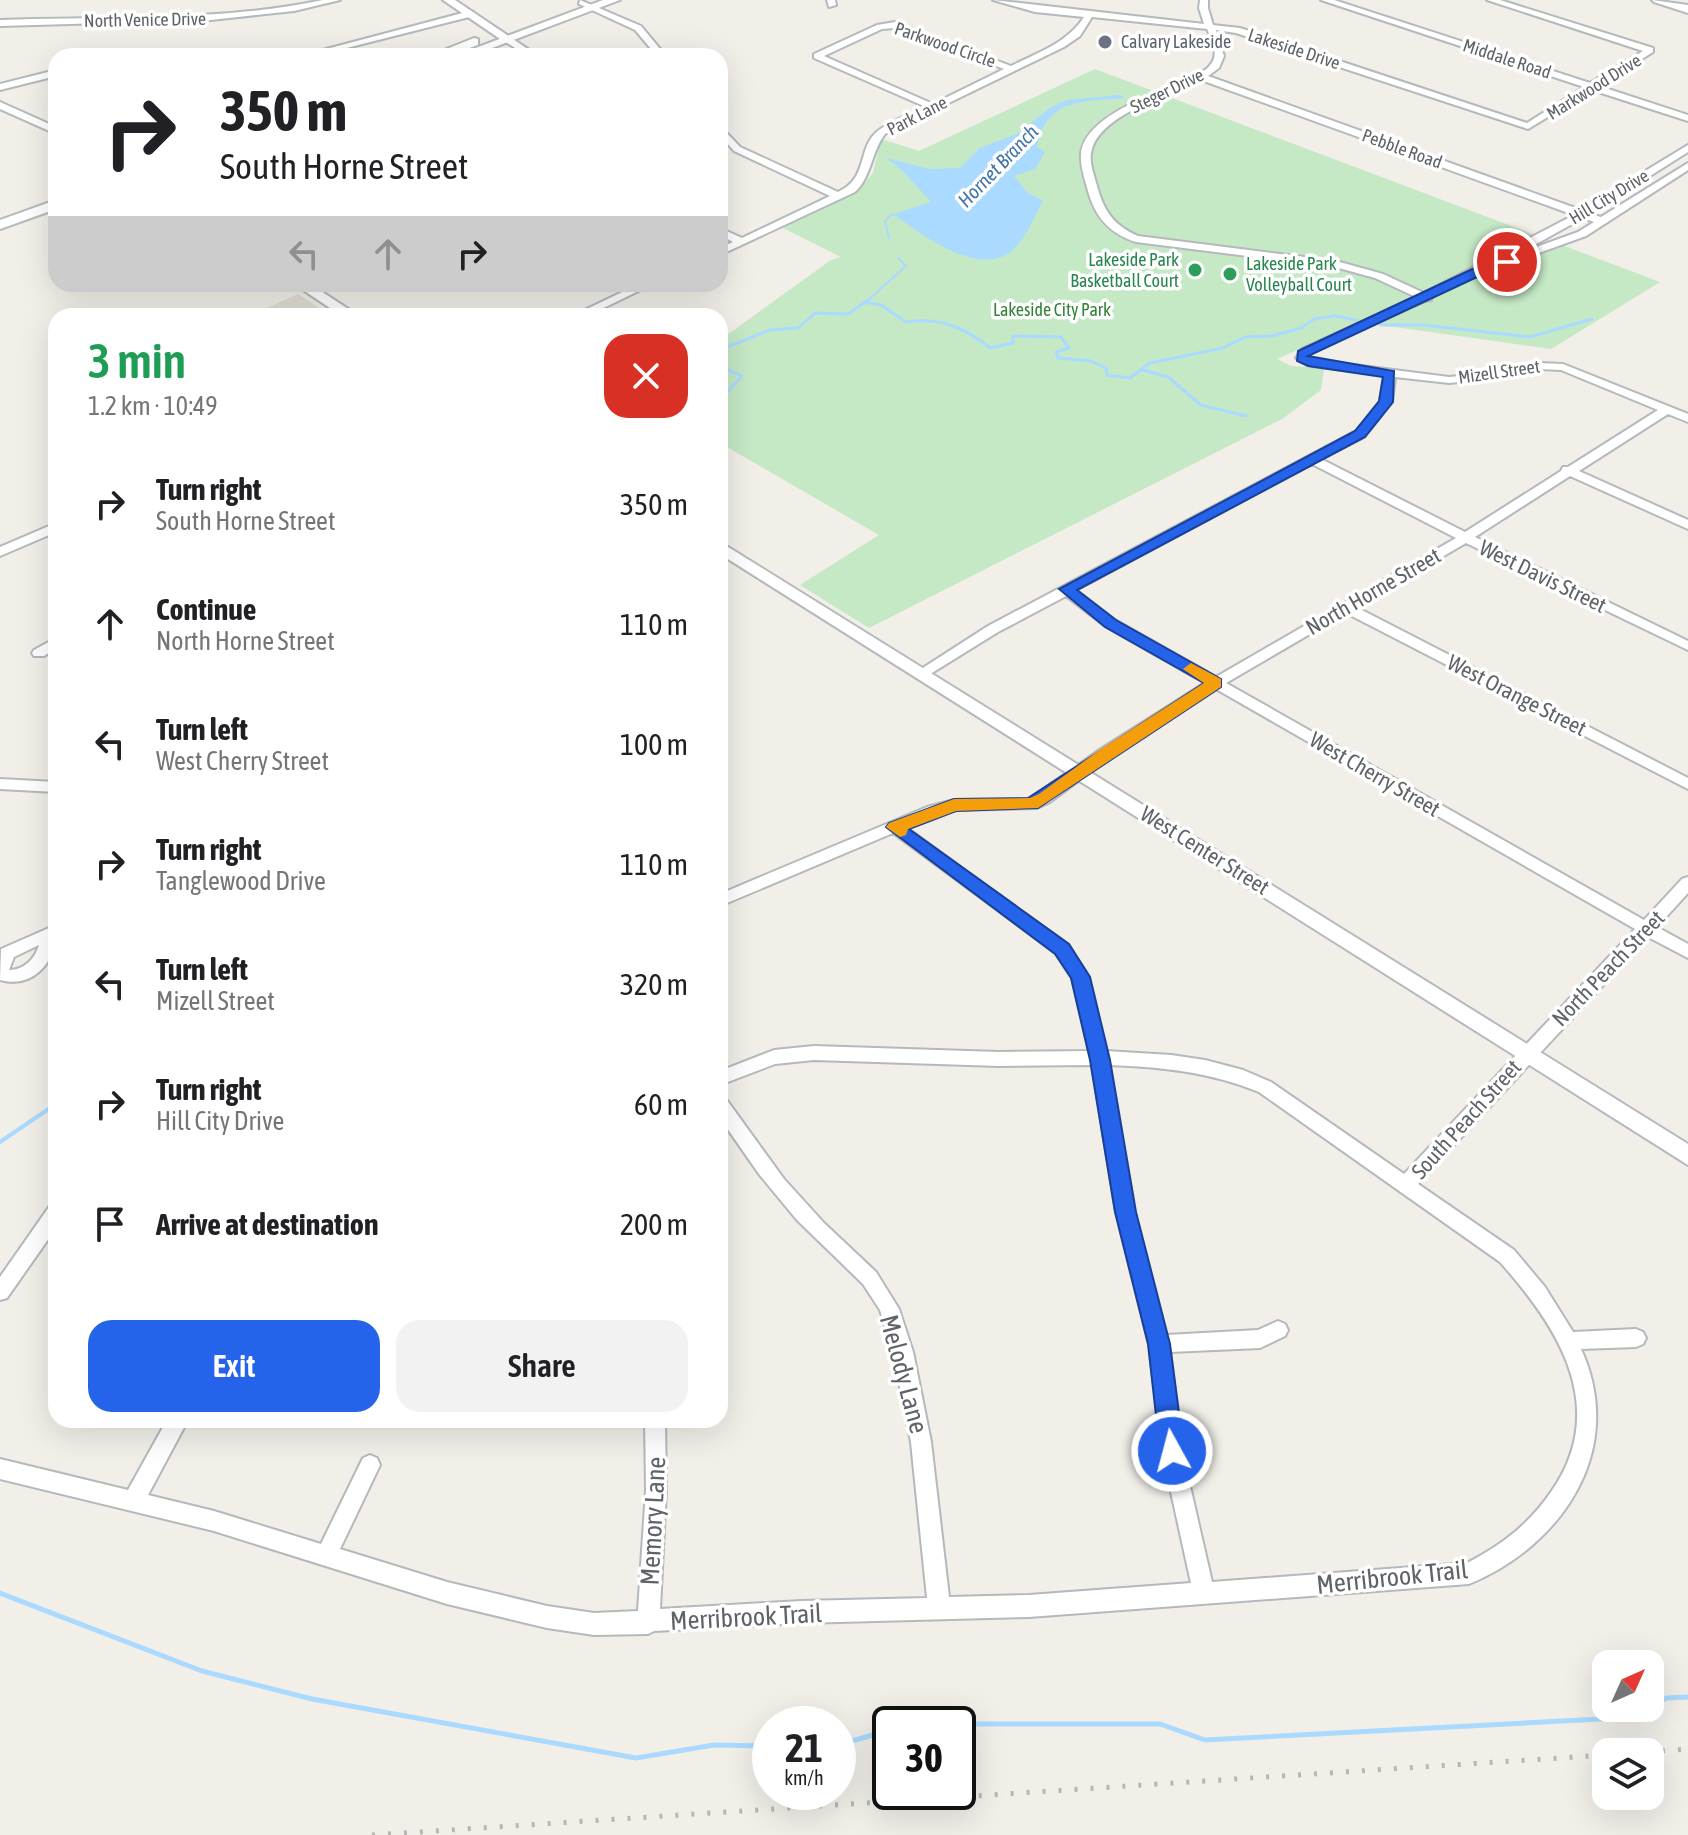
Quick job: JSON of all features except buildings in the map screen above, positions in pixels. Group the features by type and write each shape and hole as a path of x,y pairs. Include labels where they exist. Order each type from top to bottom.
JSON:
{"main road":[{"path":"477,48 588,3 614,0"},
{"path":"1658,0 1688,9"},
{"path":"462,48 503,36"},
{"path":"0,215 48,197"},
{"path":"0,225 48,207"}],"street":[{"name":"North Venice Drive","path":"0,23 202,19 290,11 336,0"},
{"path":"448,0 522,48"},
{"name":"Lakeside Drive","path":"997,0 1089,15 1208,25 1265,38 1516,124 1536,123"},
{"name":"Steger Drive","path":"1204,0 1201,11 1219,59 1201,77 1120,114 1094,137 1087,149 1087,164 1103,220 1116,231 1136,239 1356,268 1427,298"},
{"name":"Middale Road","path":"1325,0 1688,118"},
{"name":"Markwood Drive","path":"1491,0 1650,50 1536,123"},
{"path":"588,3 638,28 655,48"},
{"path":"336,48 470,14"},
{"name":"Park Lane","path":"728,248 860,183 874,140 933,107 1014,70 1077,34 1089,15"},
{"name":"Parkwood Circle","path":"933,107 817,56 880,27 895,25 1014,70"},
{"path":"0,87 48,75"},
{"name":"Pebble Road","path":"1201,77 1604,222"},
{"path":"0,105 48,127"},
{"path":"728,138 737,149 838,196"},
{"name":"Hill City Drive","path":"1302,358 1306,351 1427,298 1583,215 1688,148"},
{"name":"Hill City Drive","path":"1487,267 1559,245 1604,222 1688,166"},
{"path":"728,235 742,242"},
{"path":"314,292 339,308"},
{"path":"596,308 630,292"},
{"name":"Mizell Street","path":"1302,358 1312,363 1390,374 1466,379 1539,366 1563,367 1688,418"},
{"path":"922,673 1066,589 1360,434 1373,422 1386,402 1390,374"},
{"name":"North Horne Street","path":"728,897 954,805 1032,804 1216,683 1465,538 1567,470 1667,409"},
{"name":"West Davis Street","path":"1313,460 1688,646"},
{"path":"1567,470 1688,525"},
{"path":"0,552 48,531"},
{"name":"West Center Street","path":"728,552 1688,1156"},
{"name":"West Cherry Street","path":"1066,589 1110,623 1688,952"},
{"name":"West Orange Street","path":"1345,607 1688,784"},
{"path":"39,653 48,647"},
{"path":"0,784 48,787"},
{"path":"895,827 1062,949 1080,977 1100,1060 1125,1212 1159,1344 1172,1451 1204,1594"},
{"name":"North Peach Street","path":"1527,1052 1688,883"},
{"name":"South Peach Street","path":"1406,1185 1527,1052"},
{"name":"Merribrook Trail","path":"0,1469 134,1500 447,1593 547,1617 594,1624 1204,1594 1469,1573 1496,1559 1525,1538 1575,1473 1589,1431 1585,1390 1567,1341 1540,1290 1507,1256 1265,1087 1238,1073 1211,1066 1100,1060 814,1053 774,1057 728,1075"},
{"name":"Melody Lane","path":"728,1116 759,1163 787,1196 819,1231 856,1261 883,1297 899,1332 927,1463 939,1609"},
{"path":"0,1292 48,1224"},
{"path":"1159,1344 1260,1339 1278,1330"},
{"path":"1567,1341 1636,1338"},
{"path":"134,1500 174,1428"},
{"name":"Memory Lane","path":"648,1623 656,1490 655,1428"},
{"path":"326,1556 370,1465"}],"shaded area":[{"path":"298,294 320,308 267,308"}],"green space":[{"name":"Lakeside City Park","path":"1095,69 1660,282 1551,349 1359,322 1277,359 1291,366 1324,368 1321,390 1282,419 869,628 800,585 879,535 728,448 728,334 831,260 841,257 779,226 860,188 873,173 881,139 919,151"}],"water":[{"path":"1120,95 1125,98 1069,105 1049,119 1037,147 1045,152 1035,169 1014,176 1027,192 1043,201 1022,239 1004,256 977,259 962,255 933,241 897,217 897,213 931,202 901,169 886,158 929,169 960,168 980,148 1019,133 1051,107 1068,100"}],"waterway":[{"name":"Hornet Branch","path":"889,238 885,221 891,215 902,214"},
{"name":"Hornet Branch","path":"866,302 906,266 898,258"},
{"name":"Hornet Branch","path":"728,347 770,330 798,328 815,313 848,314 865,302"},
{"path":"865,302 881,305 906,322 930,321 951,325 971,334 990,348 1013,343 1013,336 1061,337 1069,348 1056,352 1058,358 1091,361 1106,368 1107,375 1130,378 1150,363 1223,348 1245,337 1272,336 1301,328 1314,319 1335,316 1357,320"},
{"path":"1381,325 1424,325 1530,337 1592,319"},
{"name":"Hornet Branch","path":"728,370 742,376 728,391"},
{"path":"1143,370 1168,377 1201,405 1246,416"},
{"name":"Hornet Branch","path":"0,1142 48,1109"},
{"path":"0,1593 202,1671 312,1699 636,1758 714,1745 752,1746"},
{"path":"976,1724 1160,1724 1205,1740 1638,1717 1666,1698 1688,1697"},
{"path":"856,1740 872,1735"}],"railway":[{"path":"1664,1751 1688,1749"},
{"path":"372,1835 1592,1756"}],"slow traffic":[{"path":"900,831 895,827 954,805 1032,804 1045,798 1106,753 1216,683 1191,669"}],"place":[{"name":"Calvary Lakeside","path":"1105,42"},
{"name":"Lakeside Park Basketball Court","path":"1195,270"},
{"name":"Lakeside Park Volleyball Court","path":"1230,274"}],"route":[{"path":"1172,1451 1159,1344 1125,1212 1100,1060 1080,977 1062,949 895,827 954,805 1032,804 1216,683 1110,623 1066,589 1360,434 1373,422 1386,402 1390,374 1312,363 1302,358 1302,354 1427,298 1487,267 1507,262"}]}
